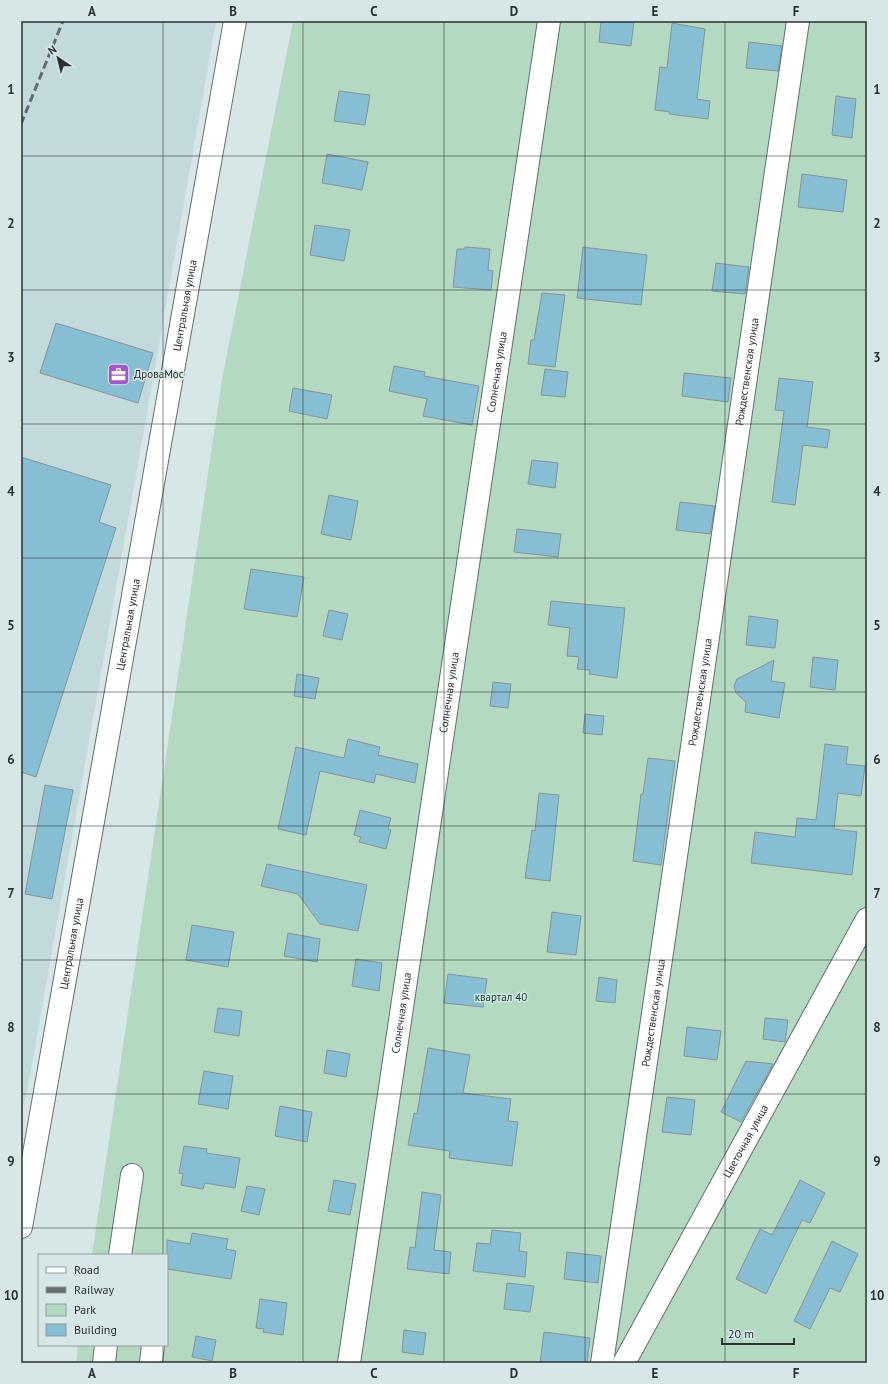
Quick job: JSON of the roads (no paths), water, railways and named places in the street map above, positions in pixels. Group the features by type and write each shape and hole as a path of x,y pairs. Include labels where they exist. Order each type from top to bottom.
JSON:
{"street":[{"name":"Центральная улица","path":"21,1227 235,21"},
{"name":"Солнечная улица","path":"349,1363 549,21"},
{"name":"Рождественская улица","path":"602,1363 798,21"},
{"name":"Цветочная улица","path":"624,1363 867,919"},
{"path":"120,1254 132,1175"},
{"path":"104,1363 106,1346"},
{"path":"151,1363 153,1346"}],"railway":[{"path":"21,124 63,21"}],"place":[{"name":"ДроваМос","path":"118,374"}],"park label":[{"name":"квартал 40","path":"501,997"}]}
